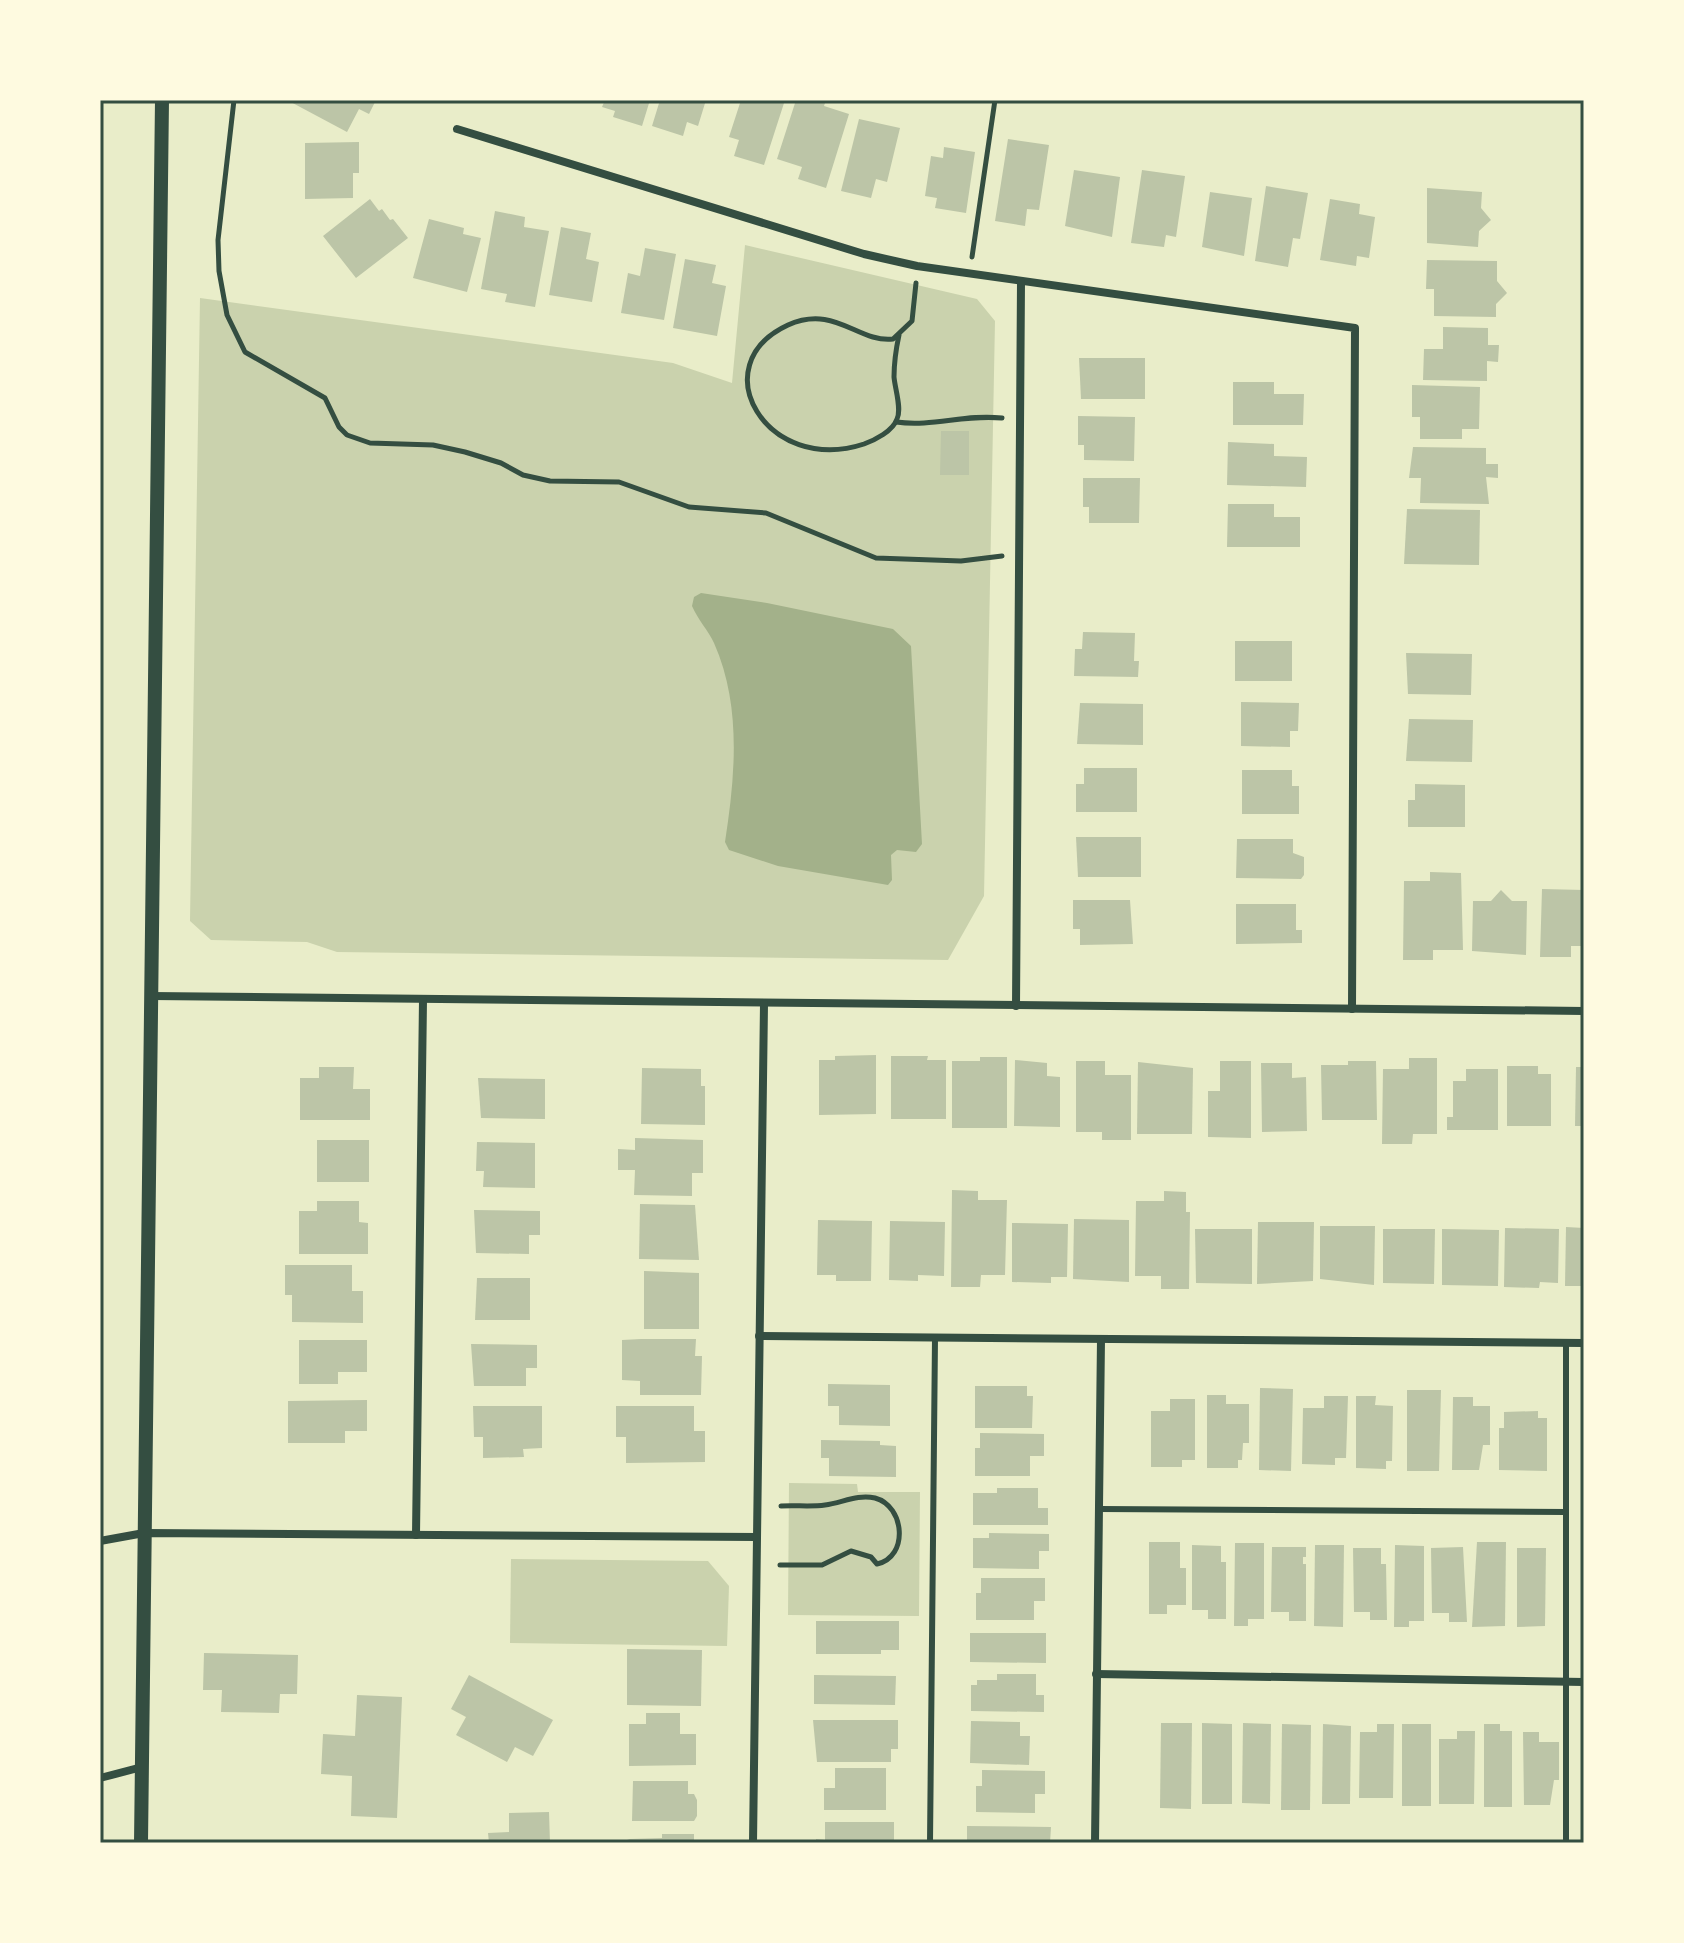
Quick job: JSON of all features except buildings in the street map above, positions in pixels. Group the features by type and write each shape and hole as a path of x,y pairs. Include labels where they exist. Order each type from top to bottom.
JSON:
{"street":[{"path":"141,1843 162,100"},
{"path":"457,129 864,254 917,266 1355,328 1352,1009"},
{"path":"1016,1006 1021,282"},
{"path":"150,996 1584,1011"},
{"path":"416,1535 423,1000"},
{"path":"753,1843 764,1004"},
{"path":"759,1336 1584,1343"},
{"path":"1095,1843 1101,1339"},
{"path":"100,1541 144,1533 757,1537"},
{"path":"1096,1674 1584,1682"},
{"path":"100,1778 143,1767"}],"lane":[{"path":"930,1843 935,1338"},
{"path":"1566,1343 1566,1843"},
{"path":"1099,1509 1566,1512"}],"path":[{"path":"234,100 218,240 219,271 227,315 245,352 325,398 339,427 347,435 370,443 433,445 465,452 501,463 523,475 550,481 619,482 689,507 766,513 876,558 961,561 1019,554"},
{"path":"969,274 995,100"},
{"path":"899,335 894,368 899,415 896,422 879,436 854,447 827,452 810,449 794,445 768,427 754,408 749,387 752,364 765,342 790,324 827,320 845,323 877,338 893,339 912,321 917,266"},
{"path":"896,422 934,424 967,415 1020,420"},
{"path":"780,1565 822,1565 851,1551 871,1557 877,1564 885,1562 891,1558 900,1530 898,1516 877,1498 850,1498 825,1505 781,1506"}],"shaded area":[{"path":"745,245 977,299 995,321 984,896 948,960 337,952 307,942 211,940 190,921 200,298 673,363 732,383"},
{"path":"701,593 893,629 911,646 922,844 916,852 897,850 891,855 892,880 888,885 778,866 729,850 725,842 733,767 732,717 723,667 714,643 692,606 694,597"},
{"path":"789,1483 857,1484 858,1492 920,1492 919,1616 788,1615"},
{"path":"511,1559 708,1561 729,1586 727,1646 510,1643"}]}
